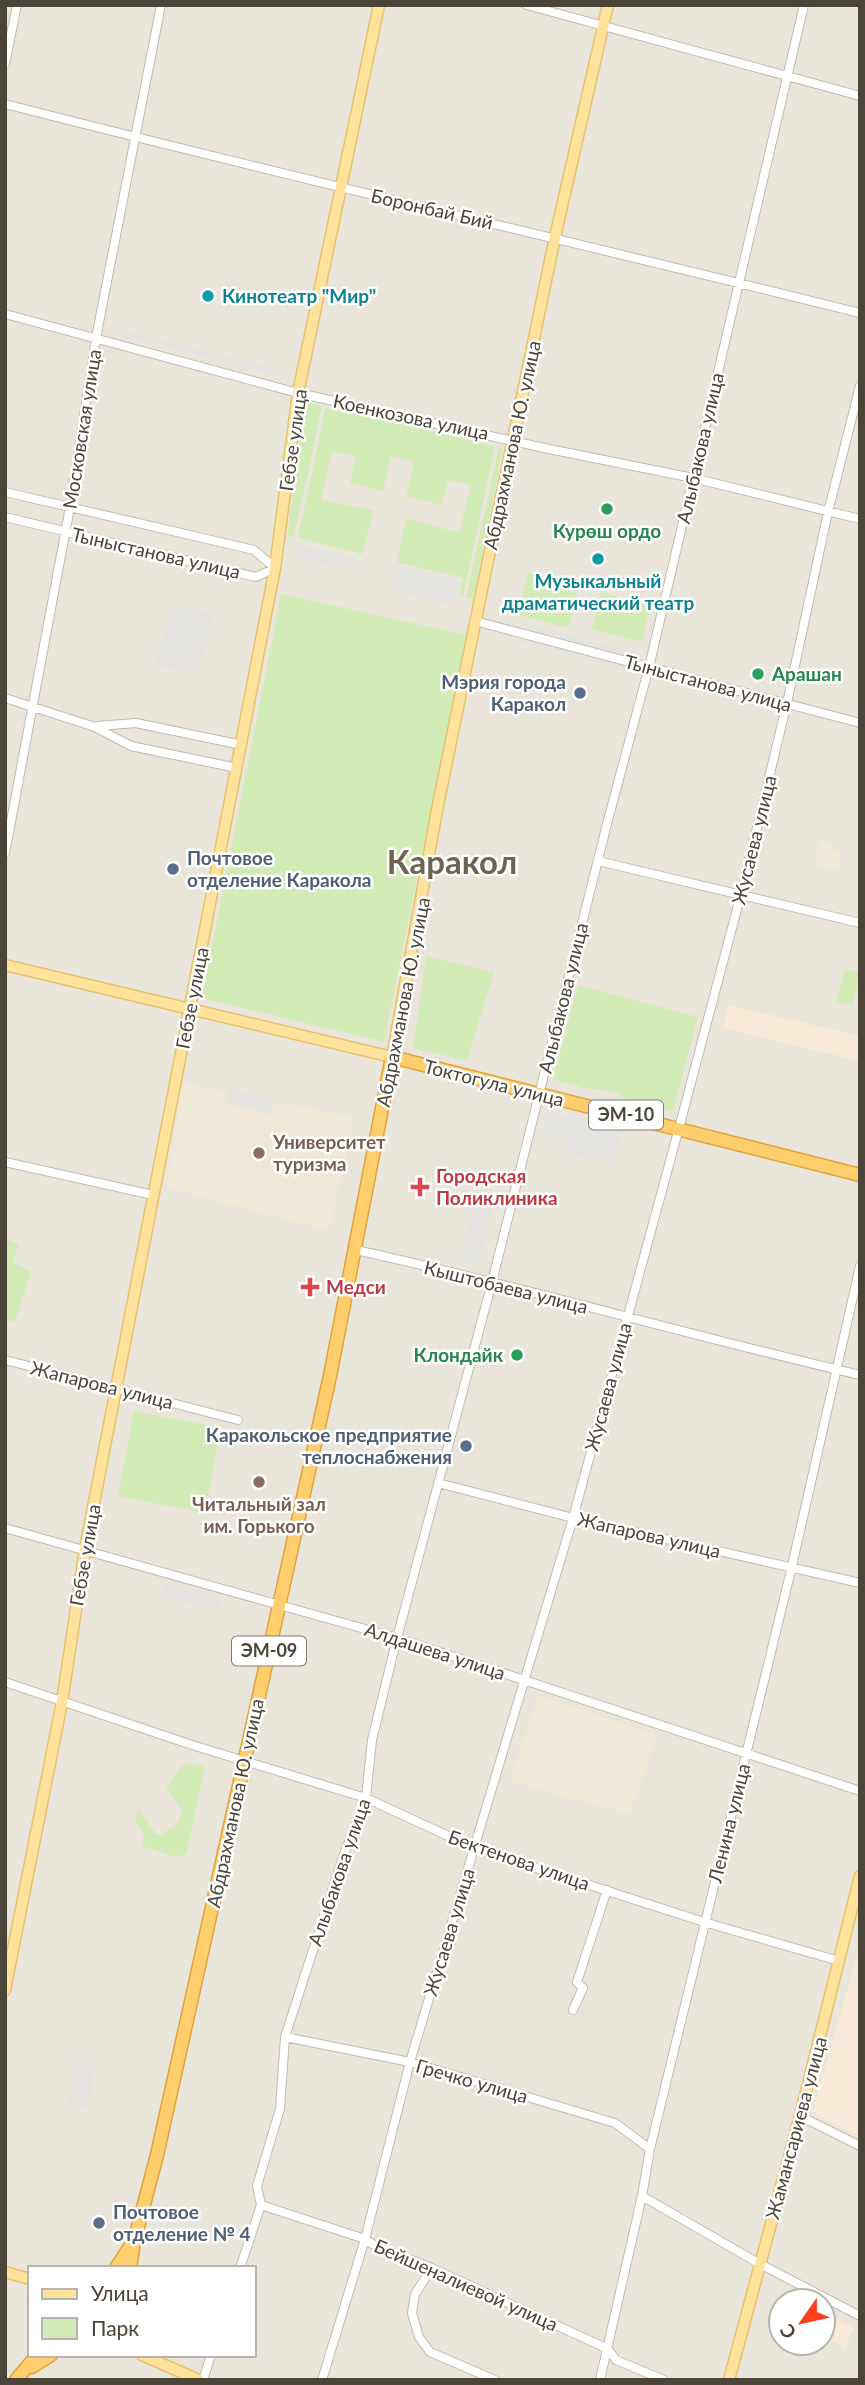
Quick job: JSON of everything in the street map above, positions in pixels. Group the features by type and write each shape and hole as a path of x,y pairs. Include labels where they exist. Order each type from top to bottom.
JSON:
{"highway":[{"name":"Токтогула улица","path":"392,1057 860,1175"},
{"name":"Абдрахманова Ю. улица","path":"130,2266 134,2242 158,2155 280,1604 356,1250 392,1057"},
{"name":"Абдрахманова Ю. улица","path":"117,2266 134,2242"},
{"path":"21,2375 35,2357"},
{"path":"21,2375 48,2357"}],"main road":[{"name":"Гебзе улица","path":"5,1990 9,1955 62,1702 85,1549 275,568 298,393 379,5"},
{"name":"Абдрахманова Ю. улица","path":"392,1057 437,810 512,440 608,5"},
{"name":"Токтогула улица","path":"5,965 392,1057"},
{"name":"Жамансариева улица","path":"729,2380 800,2116 860,1876"},
{"path":"5,2272 28,2279"},
{"path":"18,2277 28,2285"},
{"path":"147,2357 201,2380"}],"street":[{"path":"5,64 17,5"},
{"name":"Московская улица","path":"5,853 66,531 96,338 161,5"},
{"path":"527,5 860,96"},
{"name":"Алыбакова улица","path":"241,2266 261,2205 257,2186 281,2109 285,2036 343,1857 366,1798 372,1740 649,667 804,5"},
{"name":"Боронбай Бий","path":"5,104 341,189 555,237 860,313"},
{"name":"Коенкозова улица","path":"5,314 298,393 693,478 860,519"},
{"name":"Жусаева улица","path":"322,2380 365,2239 410,2062 573,1518 679,1128 741,894 787,704 828,512 860,386"},
{"name":"Тыныстанова улица","path":"5,492 254,550 275,568 256,577 5,517"},
{"name":"Тыныстанова улица","path":"475,621 860,723"},
{"path":"5,698 95,727 131,746 237,768"},
{"path":"95,727 136,723 242,745"},
{"path":"598,861 860,923"},
{"path":"5,1162 153,1195"},
{"name":"Кыштобаева улица","path":"356,1250 860,1375"},
{"name":"Ленина улица","path":"600,2380 642,2196 650,2149 792,1566 860,1266"},
{"name":"Жапарова улица","path":"5,1360 239,1420"},
{"name":"Жапарова улица","path":"438,1483 573,1518 860,1583"},
{"name":"Алдашева улица","path":"5,1528 397,1638 860,1791"},
{"name":"Бектенова улица","path":"5,1682 366,1798 474,1848 704,1922 839,1961"},
{"path":"573,2010 583,1988 577,1982 607,1890"},
{"name":"Гречко улица","path":"285,2036 410,2062 615,2123 650,2149"},
{"path":"800,2116 860,2146"},
{"path":"642,2196 760,2264 860,2316"},
{"name":"Бейшеналиевой улица","path":"261,2205 365,2239 377,2247 432,2268 608,2349 616,2360 664,2380"},
{"path":"432,2268 415,2294 412,2313 419,2337 430,2352 495,2380"},
{"path":"201,2380 210,2357"}],"shaded area":[{"name":"Каракол","path":"5,5 860,5 860,2380 5,2380"},
{"path":"120,329 284,371 283,377 118,335"},
{"path":"300,545 354,558 351,571 297,558"},
{"path":"394,564 460,581 454,606 388,589"},
{"path":"172,607 213,612 199,672 154,667"},
{"path":"524,623 637,652 635,659 522,630"},
{"path":"521,636 634,664 632,671 519,642"},
{"path":"820,841 832,844 831,849 843,852 838,871 814,864"},
{"path":"728,1005 860,1036 860,1061 723,1028"},
{"name":"Университет туризма","path":"183,1083 354,1118 329,1231 167,1188"},
{"path":"231,1089 274,1100 271,1114 228,1103"},
{"path":"548,1112 621,1130 613,1164 565,1153 567,1141 542,1135"},
{"path":"473,1204 492,1209 479,1266 461,1262"},
{"path":"165,1583 222,1598 218,1612 161,1597"},
{"path":"537,1695 658,1735 630,1814 510,1782"},
{"path":"860,1945 860,2136 812,2112"},
{"path":"75,2061 95,2064 88,2108 68,2105"},
{"path":"837,2319 854,2328 845,2347 837,2343"}],"green space":[{"path":"306,402 322,406 294,537 287,536"},
{"path":"326,407 495,446 463,597 459,596 463,578 397,562 406,518 459,533 471,485 448,480 442,505 406,496 414,462 391,456 383,491 350,483 356,457 332,451 321,500 374,510 362,554 298,538"},
{"path":"499,447 503,450 473,599 466,598"},
{"path":"528,573 579,586 568,628 518,615"},
{"path":"601,592 651,605 642,642 592,629"},
{"path":"281,594 466,635 384,1042 202,998"},
{"path":"426,956 494,972 467,1061 413,1048"},
{"path":"845,969 860,973 852,1006 836,1001"},
{"path":"578,985 698,1017 673,1111 638,1105 612,1091 583,1088 553,1079"},
{"path":"5,1238 19,1245 12,1262 31,1272 15,1322 5,1319"},
{"path":"134,1411 221,1428 205,1513 118,1496"},
{"path":"189,1763 205,1767 186,1854 176,1857 142,1846 144,1834 135,1821 138,1808 156,1834 161,1835 177,1823 183,1811 166,1787 182,1766"}],"place":[{"name":"Кинотеатр \"Мир\"","path":"208,296"},
{"name":"Курөш ордо","path":"607,509"},
{"name":"Музыкальный драматический театр","path":"598,559"},
{"name":"Арашан","path":"758,674"},
{"name":"Мэрия города Каракол","path":"580,693"},
{"name":"Почтовое отделение Каракола","path":"173,869"},
{"name":"Университет туризма","path":"259,1153"},
{"name":"Городская Поликлиника","path":"420,1187"},
{"name":"Медси","path":"310,1287"},
{"name":"Клондайк","path":"517,1355"},
{"name":"Каракольское предприятие теплоснабжения","path":"466,1446"},
{"name":"Читальный зал им. Горького","path":"259,1482"},
{"name":"Почтовое отделение № 4","path":"99,2223"}],"district":[{"name":"Каракол","path":"452,862"}]}
